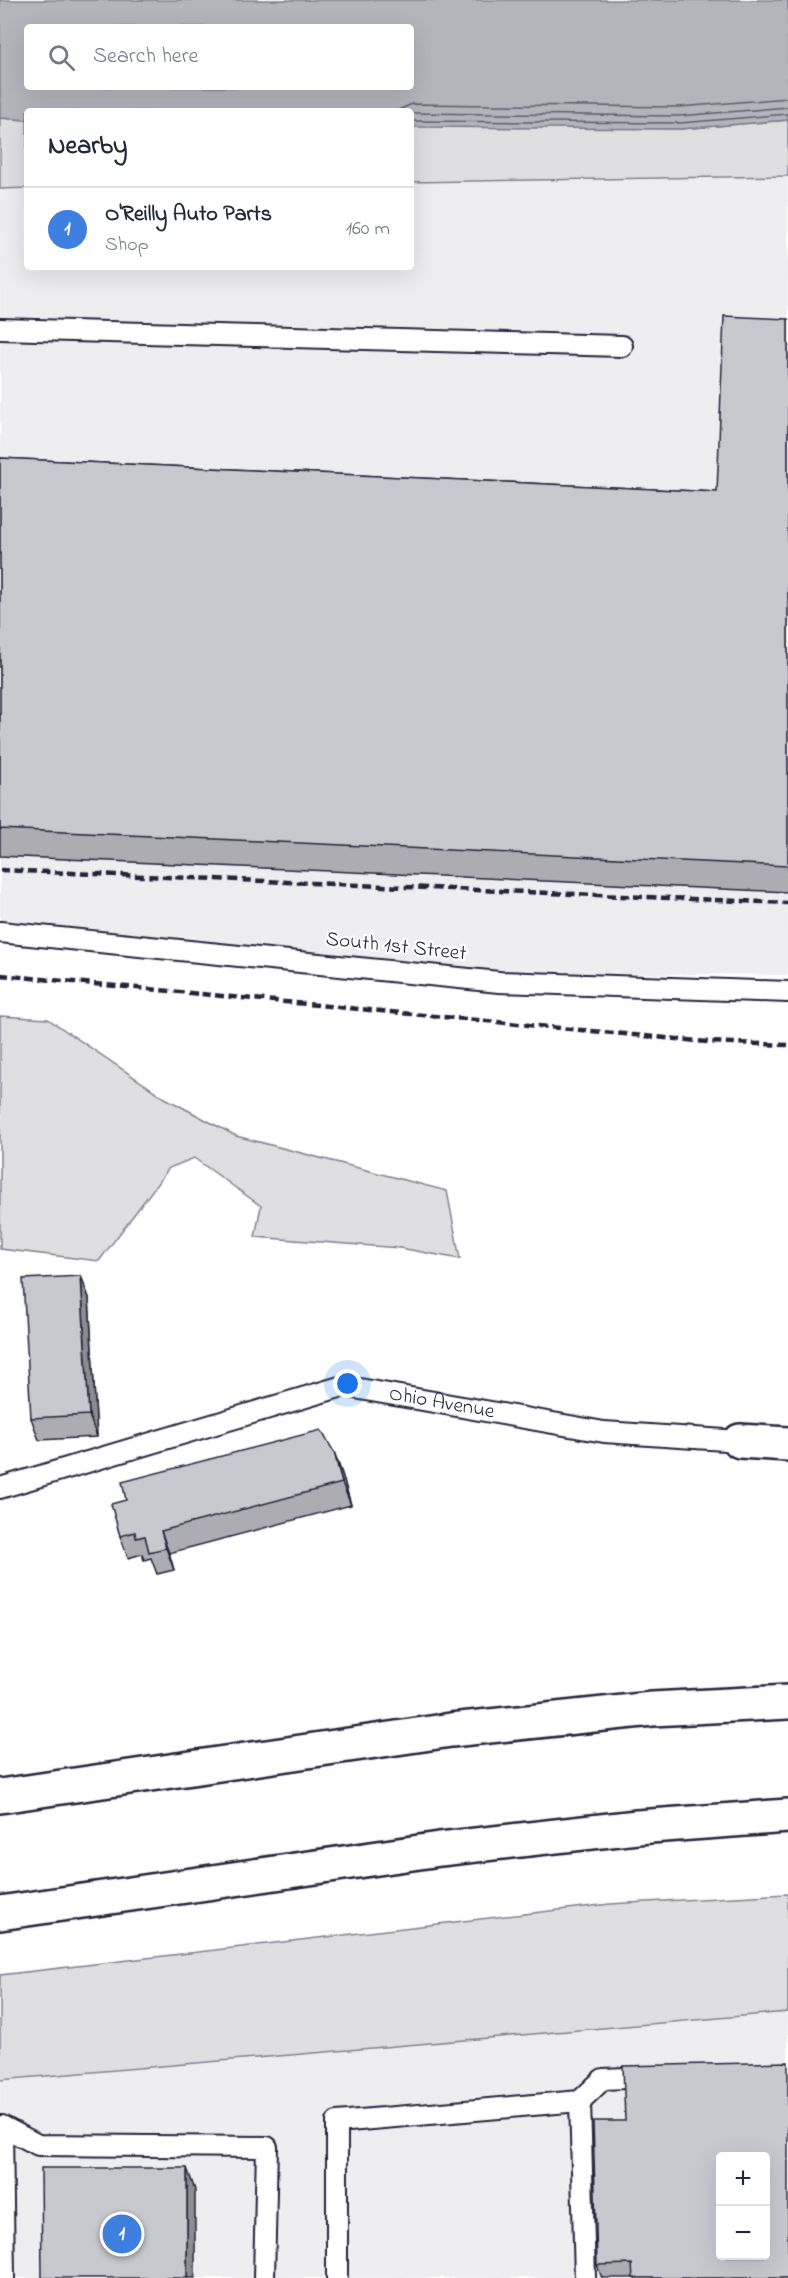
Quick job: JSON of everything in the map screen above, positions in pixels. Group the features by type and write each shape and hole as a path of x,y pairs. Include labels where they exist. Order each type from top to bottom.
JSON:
{"main road":[{"name":"Ohio Avenue","path":"740,1441 788,1444"},
{"path":"0,1796 451,1730 652,1709 788,1702"},
{"path":"0,1913 440,1849 637,1827 788,1816"}],"lane":[{"path":"0,329 622,346"},
{"name":"South 1st Street","path":"0,932 499,982 788,992"},
{"name":"Ohio Avenue","path":"0,1488 343,1386 604,1432 740,1441"},
{"path":"337,2278 338,2122 580,2101 603,2079 673,2076"},
{"path":"580,2101 585,2278"},
{"path":"4,2278 1,2126 38,2145 267,2147 264,2278"}],"shaded area":[{"path":"0,118 24,120 24,188 0,189"},
{"path":"788,120 788,176 414,182 414,125 680,129"},
{"path":"788,176 788,975 425,972 0,945 0,189 24,188 24,270 414,270 414,182"},
{"path":"0,1016 48,1019 165,1098 236,1136 447,1191 460,1259 400,1248 255,1237 261,1206 194,1158 169,1168 99,1261 0,1249"},
{"path":"788,1894 788,2012 0,2080 0,1975 610,1904"},
{"path":"788,2012 788,2278 0,2278 0,2080"}],"water":[{"path":"0,0 788,0 788,120 680,129 414,127 414,108 24,108 24,120 0,118"}],"building":[{"path":"724,316 788,319 788,866 0,829 0,458 717,492"},
{"path":"81,1276 89,1415 31,1418 23,1279"},
{"path":"321,1430 334,1452 342,1483 161,1531 166,1548 149,1552 145,1536 136,1538 135,1532 120,1536 111,1504 126,1500 122,1482"},
{"path":"788,2062 788,2278 633,2278 632,2264 597,2265 593,2121 625,2121 623,2066"},
{"path":"41,2168 187,2168 187,2278 42,2278"}],"railway":[{"path":"0,870 788,903"},
{"path":"0,975 708,1042 788,1045"}],"place":[{"name":"O'Reilly Auto Parts","path":"122,2234"}]}
